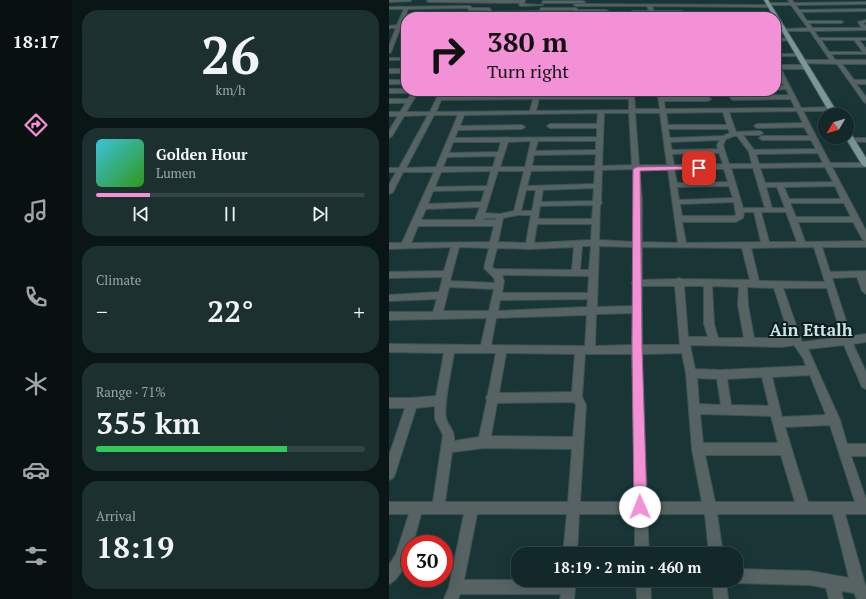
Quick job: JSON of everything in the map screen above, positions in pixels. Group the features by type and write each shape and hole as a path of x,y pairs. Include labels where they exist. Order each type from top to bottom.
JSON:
{"main road":[{"path":"768,3 773,12"},
{"path":"781,26 832,108"},
{"path":"853,144 865,163"}],"street":[{"path":"389,1 409,0 404,12"},
{"path":"423,8 429,0 523,1 521,5 561,11 576,5 592,2 613,6 746,6 791,2 866,3"},
{"path":"527,12 563,1 591,11 612,12 613,0"},
{"path":"631,0 631,5"},
{"path":"679,0 682,12"},
{"path":"700,0 700,12"},
{"path":"743,0 746,6"},
{"path":"469,10 474,1"},
{"path":"791,2 828,53 866,101"},
{"path":"854,3 866,16"},
{"path":"649,5 649,12"},
{"path":"389,8 487,9 489,10 488,12"},
{"path":"389,14 395,8"},
{"path":"447,12 450,8"},
{"path":"832,10 846,29"},
{"path":"797,11 866,10"},
{"path":"801,16 857,16"},
{"path":"866,21 860,22 866,29"},
{"path":"806,22 841,22"},
{"path":"389,52 398,35 399,27 401,25"},
{"path":"389,27 399,27"},
{"path":"857,29 866,39"},
{"path":"781,37 785,34 811,30 866,29"},
{"path":"818,39 866,39"},
{"path":"855,39 866,52"},
{"path":"828,53 866,52"},
{"path":"781,55 799,55"},
{"path":"389,59 401,58"},
{"path":"781,67 836,62 866,62"},
{"path":"389,72 401,71"},
{"path":"781,74 812,138 829,166 866,238"},
{"path":"389,82 401,82"},
{"path":"852,82 866,82"},
{"path":"781,88 787,87"},
{"path":"389,91 401,91"},
{"path":"389,136 391,128 412,96"},
{"path":"389,192 439,98 563,98 570,96"},
{"path":"631,96 637,169 636,283 642,547"},
{"path":"661,96 682,246"},
{"path":"707,96 711,111"},
{"path":"737,110 733,98 792,97"},
{"path":"533,112 536,98"},
{"path":"662,99 708,99"},
{"path":"389,101 409,101"},
{"path":"389,114 737,110 754,118 807,126"},
{"path":"754,118 799,110 818,111"},
{"path":"726,111 730,127 752,152 769,210"},
{"path":"518,140 525,112"},
{"path":"548,139 552,112"},
{"path":"570,547 581,405 577,397 593,311 601,112"},
{"path":"405,246 452,140 462,113"},
{"path":"754,118 767,152"},
{"path":"550,126 601,126"},
{"path":"457,128 522,127"},
{"path":"665,127 730,127"},
{"path":"667,140 723,138 736,134 812,138"},
{"path":"678,219 736,218 740,216 740,210 720,144 723,138"},
{"path":"854,138 866,140"},
{"path":"517,213 535,139"},
{"path":"452,140 600,139"},
{"path":"478,223 505,140"},
{"path":"565,152 568,140"},
{"path":"669,152 722,151"},
{"path":"752,152 820,151"},
{"path":"532,153 600,152"},
{"path":"446,154 500,154"},
{"path":"389,170 727,168 829,166 865,163"},
{"path":"673,185 732,184"},
{"path":"762,185 779,186 838,184"},
{"path":"523,188 598,186"},
{"path":"779,186 802,245"},
{"path":"530,246 540,187"},
{"path":"431,189 490,188"},
{"path":"676,202 737,200"},
{"path":"785,201 847,200"},
{"path":"537,204 598,203"},
{"path":"423,207 485,204"},
{"path":"740,210 789,210"},
{"path":"757,210 766,245"},
{"path":"415,223 478,223 499,219 517,213 535,213"},
{"path":"481,215 499,219"},
{"path":"485,348 500,278 488,268 499,219"},
{"path":"793,220 856,219"},
{"path":"533,222 596,221"},
{"path":"390,248 456,244 530,246 595,242 682,246 866,244"},
{"path":"437,315 456,244"},
{"path":"576,273 578,244"},
{"path":"817,245 831,284 846,332 847,340 865,379"},
{"path":"746,246 755,283"},
{"path":"493,272 594,273"},
{"path":"389,275 447,274"},
{"path":"828,275 863,274 866,291"},
{"path":"679,282 685,345 691,373 698,449 711,514 715,547"},
{"path":"636,283 708,282 778,285 831,284"},
{"path":"708,282 709,324 714,342"},
{"path":"743,283 743,305 750,342"},
{"path":"445,284 498,286"},
{"path":"389,508 864,508 834,420 807,356 798,343 778,285"},
{"path":"389,298 443,295"},
{"path":"496,297 593,296"},
{"path":"389,316 493,313 519,314 637,308"},
{"path":"389,348 585,350 637,348 714,342 798,343 866,338"},
{"path":"438,508 449,434 440,419 441,400 450,348"},
{"path":"484,442 491,398 502,350"},
{"path":"691,373 721,375 812,370"},
{"path":"766,373 785,449 803,507"},
{"path":"721,375 727,410"},
{"path":"491,398 577,397"},
{"path":"389,403 412,403 441,400"},
{"path":"389,474 393,447 412,403"},
{"path":"694,409 727,410 777,417 834,420"},
{"path":"448,447 484,442 578,443"},
{"path":"698,449 785,449"},
{"path":"844,450 866,450"},
{"path":"837,507 861,593"},
{"path":"389,577 401,557 417,508"},
{"path":"472,508 453,593 568,589"},
{"path":"743,576 810,578 832,582 861,593"},
{"path":"832,582 836,599"},
{"path":"643,587 644,599"},
{"path":"720,587 721,599"}],"district":[{"name":"Ain Ettalh","path":"811,330"}],"route":[{"path":"640,507 636,283 638,198 637,169 699,168"}]}
